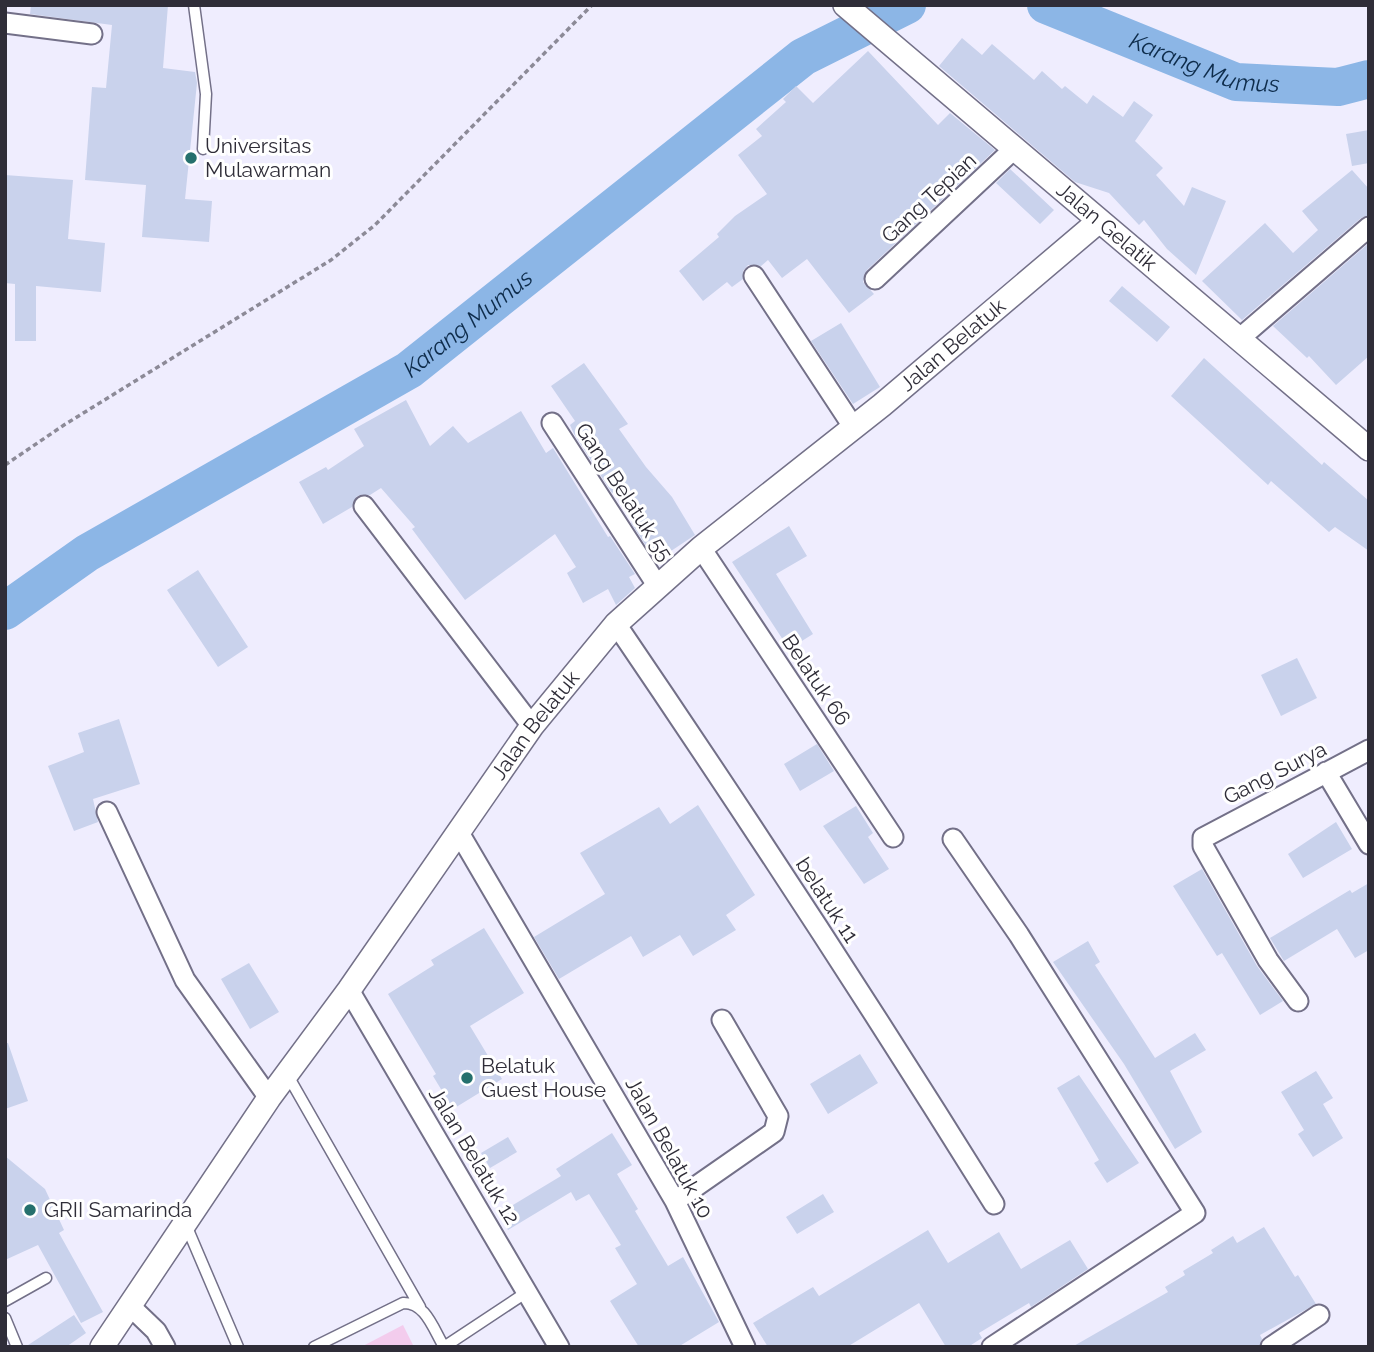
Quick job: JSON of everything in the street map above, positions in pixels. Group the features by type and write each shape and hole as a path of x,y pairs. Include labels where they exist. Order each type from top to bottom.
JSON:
{"street":[{"name":"Jalan Gelatik","path":"845,5 899,54 1369,449"},
{"path":"5,23 92,34"},
{"name":"Gang Tepian","path":"875,279 1013,150"},
{"name":"Jalan Belatuk","path":"102,1347 269,1098 349,990 531,726 616,624 701,548 854,428 1099,221"},
{"path":"1239,340 1369,227"},
{"path":"754,276 854,428"},
{"name":"Gang Belatuk 55","path":"552,423 657,585"},
{"path":"364,506 531,726"},
{"name":"Belatuk 66","path":"701,548 893,837"},
{"name":"belatuk 11","path":"616,624 857,987 994,1204"},
{"name":"Gang Surya","path":"1298,1001 1268,960 1203,846 1203,838 1369,750"},
{"path":"1326,772 1369,845"},
{"path":"107,812 185,980 269,1098"},
{"name":"Jalan Belatuk 10","path":"458,831 675,1200 745,1347"},
{"path":"953,839 1019,935 1195,1213 998,1345"},
{"name":"Jalan Belatuk 12","path":"349,990 559,1347"},
{"path":"675,1200 774,1132 778,1116 722,1020"},
{"path":"130,1306 156,1331 165,1347"},
{"path":"1271,1347 1320,1315"}],"lane":[{"path":"194,5 206,94 202,149"},
{"path":"287,1073 444,1346 527,1292"},
{"path":"185,1223 238,1347"},
{"path":"5,1301 46,1278"},
{"path":"314,1347 403,1303 412,1302 420,1307"},
{"path":"5,1318 17,1347"}],"path":[{"path":"5,465 64,425 331,260 375,225 592,5"}],"shaded area":[{"path":"403,1325 414,1347 361,1347"}],"building":[{"path":"31,5 168,5 163,68 195,72 197,83 185,199 212,201 209,242 142,237 146,185 85,180 92,87 106,88 112,25 30,14"},
{"path":"962,38 982,55 992,44 1034,80 1042,71 1062,89 1065,86 1087,104 1093,95 1123,117 1134,101 1153,115 1135,141 1163,168 1156,175 1184,206 1192,187 1226,201 1196,275 1167,249 1144,220 1139,225 1109,193 1075,182 939,66"},
{"path":"868,51 938,125 950,113 995,150 867,270 863,282 874,294 849,313 807,259 782,278 768,260 761,266 748,265 743,271 743,279 732,287 727,282 703,301 679,271 719,237 717,234 735,216 767,194 738,155 762,136 756,129 786,102 783,99 796,86 813,103"},
{"path":"1369,130 1369,163 1352,166 1346,134"},
{"path":"1010,169 1054,210 1040,224 996,183"},
{"path":"1352,170 1369,189 1369,215 1361,218 1242,320 1202,281 1265,223 1293,253 1318,230 1302,211"},
{"path":"5,175 73,180 68,239 105,243 101,292 36,286 36,341 15,341 15,284 5,283"},
{"path":"1369,243 1369,356 1336,385 1309,356 1307,358 1273,326"},
{"path":"1122,286 1170,327 1157,342 1109,301"},
{"path":"841,323 880,387 853,404 811,341"},
{"path":"1204,358 1322,465 1324,462 1369,501 1369,551 1335,527 1329,532 1271,481 1268,485 1171,396"},
{"path":"584,363 628,424 619,429 672,497 695,535 656,561 631,523 640,518 618,489 612,493 574,434 570,425 575,421 551,386"},
{"path":"406,400 430,446 453,426 468,443 521,411 546,453 553,448 608,537 610,536 635,574 629,577 635,588 616,605 608,589 583,603 567,573 576,567 555,534 465,600 412,529 415,527 381,488 370,495 357,496 352,507 323,524 299,482 326,467 328,470 364,446 354,429"},
{"path":"789,526 807,556 776,574 813,634 789,649 732,562"},
{"path":"198,570 248,647 218,667 167,590"},
{"path":"1297,658 1317,698 1281,716 1261,675"},
{"path":"119,719 140,784 93,799 98,822 74,831 48,766 84,752 78,733"},
{"path":"817,744 834,771 800,791 784,764"},
{"path":"698,805 755,895 726,915 736,930 693,956 680,935 643,957 631,936 559,979 534,937 605,894 580,853 659,807 670,824"},
{"path":"856,806 873,833 868,837 889,869 864,884 823,826"},
{"path":"1336,822 1352,849 1303,878 1288,854"},
{"path":"1202,869 1257,966 1283,1001 1260,1015 1222,953 1217,956 1173,886"},
{"path":"1369,883 1369,950 1355,958 1337,929 1284,961 1270,938 1350,890 1352,893"},
{"path":"484,928 524,993 470,1026 502,1079 453,1109 433,1076 436,1074 388,994 434,965 431,960"},
{"path":"1088,941 1100,962 1095,965 1155,1058 1195,1033 1206,1050 1170,1071 1202,1132 1175,1149 1124,1064 1053,962"},
{"path":"249,963 279,1012 250,1029 221,979"},
{"path":"5,1043 8,1043 28,1101 5,1109"},
{"path":"860,1054 878,1083 828,1114 810,1084"},
{"path":"1316,1071 1333,1098 1323,1104 1343,1138 1313,1157 1298,1134 1304,1130 1281,1092"},
{"path":"1079,1075 1139,1163 1107,1183 1094,1163 1099,1160 1057,1088"},
{"path":"612,1133 632,1165 617,1174 638,1209 635,1211 668,1266 683,1257 719,1322 678,1347 639,1347 610,1301 637,1284 615,1248 621,1245 589,1194 576,1201 571,1192 508,1230 498,1214 561,1176 556,1169"},
{"path":"508,1137 517,1152 490,1168 481,1153"},
{"name":"GRII Samarinda","path":"5,1156 45,1189 64,1230 59,1233 103,1312 81,1323 38,1245 5,1260"},
{"path":"823,1194 834,1212 797,1234 786,1217"},
{"path":"1264,1227 1295,1277 1298,1275 1316,1304 1260,1335 1262,1339 1259,1347 1072,1347 1168,1292 1165,1287 1185,1275 1183,1271 1213,1253 1211,1250 1233,1236 1237,1243"},
{"path":"928,1230 948,1263 999,1232 1021,1269 1070,1240 1088,1269 1031,1307 1029,1303 979,1333 982,1338 968,1347 946,1347 919,1303 847,1347 768,1347 753,1323 813,1287 819,1296"},
{"path":"74,1315 86,1333 66,1347 25,1347"}],"waterway":[{"name":"Karang Mumus","path":"5,611 87,553 409,370 803,57 907,5"},
{"name":"Karang Mumus","path":"1046,5 1236,82 1338,87 1369,79"}],"place":[{"name":"Universitas Mulawarman","path":"191,158"},
{"name":"Belatuk Guest House","path":"467,1078"},
{"name":"GRII Samarinda","path":"30,1210"}]}
